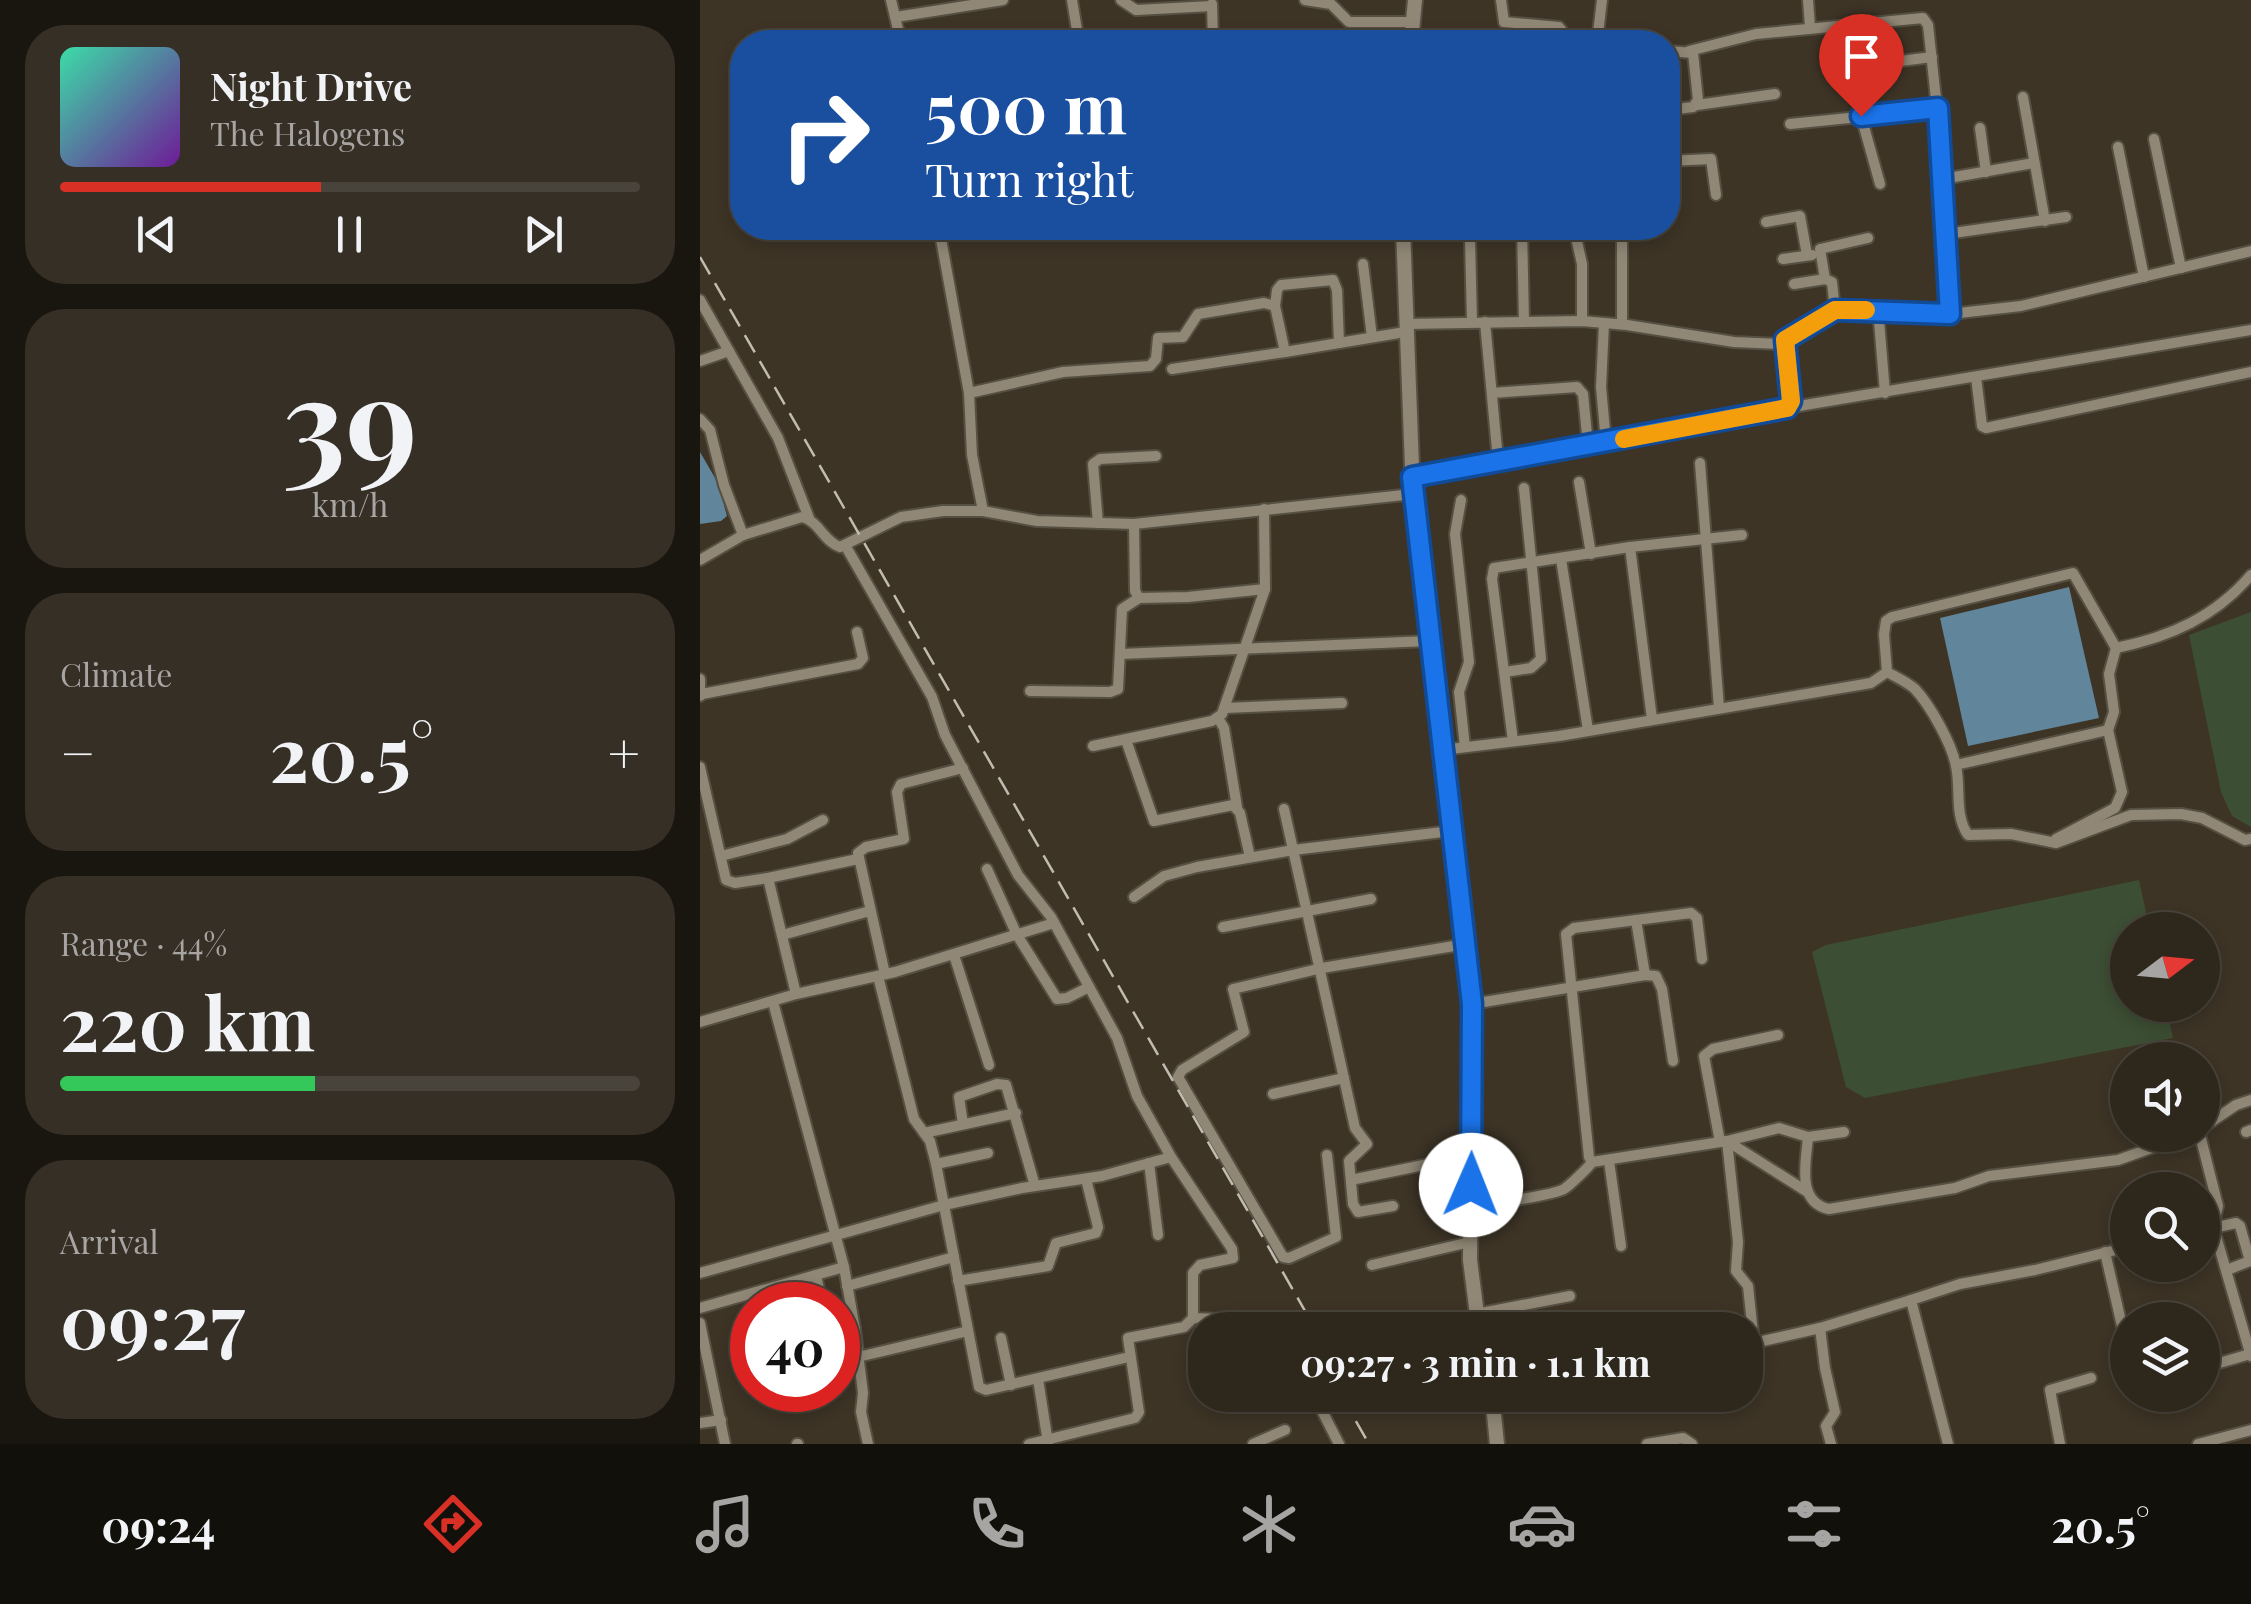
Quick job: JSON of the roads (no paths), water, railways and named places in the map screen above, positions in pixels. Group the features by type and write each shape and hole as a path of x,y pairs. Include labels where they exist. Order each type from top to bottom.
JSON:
{"street":[{"path":"891,0 899,30"},
{"path":"896,16 960,3 1002,0"},
{"path":"1121,0 1136,10 1212,3 1213,30"},
{"path":"1306,0 1331,4 1348,22 1412,22"},
{"path":"1411,30 1414,0"},
{"path":"1501,0 1504,22 1562,30"},
{"path":"1599,30 1602,0"},
{"path":"1808,0 1810,28"},
{"path":"1077,1 1078,30"},
{"path":"1680,51 1756,34 1918,16 1928,25 1938,108 1950,314"},
{"path":"1690,51 1694,58 1696,105"},
{"path":"1846,68 1932,58"},
{"path":"1680,108 1775,94"},
{"path":"2024,97 2045,221"},
{"path":"1790,124 1938,108"},
{"path":"1861,116 1880,184"},
{"path":"1980,128 1986,172"},
{"path":"2154,138 2181,268"},
{"path":"2118,147 2144,277"},
{"path":"1680,160 1711,159 1716,195"},
{"path":"1943,179 2034,163"},
{"path":"1766,222 1800,216 1812,255 1825,279"},
{"path":"1946,234 2066,217"},
{"path":"1783,259 1812,255 1822,248 1868,238"},
{"path":"941,240 969,394 972,455 983,511"},
{"path":"1403,240 1413,494 1472,1004 1470,1242 1476,1312"},
{"path":"1470,240 1472,322"},
{"path":"1522,240 1524,322"},
{"path":"1577,240 1582,264 1582,322"},
{"path":"1622,240 1622,324"},
{"path":"1172,369 1339,344 1405,328 1472,322 1622,324 1767,344 1785,340 1835,310 1950,314 2020,306 2251,251"},
{"path":"1363,264 1372,337"},
{"path":"1794,284 1825,279 1832,282 1835,310"},
{"path":"1286,352 1275,306 1277,290 1282,285 1333,280 1337,290 1339,344"},
{"path":"700,300 778,438 809,518 833,544 845,545 901,517 983,511 1037,522 1134,524 1413,494"},
{"path":"969,394 1063,372 1150,366 1156,359 1155,341 1182,337 1198,314 1264,303 1275,306"},
{"path":"1878,310 1885,393"},
{"path":"1485,322 1498,460"},
{"path":"1604,323 1601,387 1606,442"},
{"path":"1412,477 1787,408 2251,330"},
{"path":"1785,340 1791,401 1787,408"},
{"path":"700,361 729,351"},
{"path":"1976,377 1982,426 1990,428 2251,372"},
{"path":"1492,393 1580,389 1588,445"},
{"path":"700,420 710,430 724,485 743,535"},
{"path":"1098,523 1093,464 1100,459 1156,456"},
{"path":"1700,463 1719,708"},
{"path":"1580,482 1590,554"},
{"path":"1505,672 1532,668 1541,659 1524,488"},
{"path":"1461,500 1455,534 1469,662 1459,692 1465,747"},
{"path":"1250,858 1221,713 1266,589 1264,509"},
{"path":"700,560 743,535 809,518"},
{"path":"1134,524 1139,598"},
{"path":"1513,741 1492,579 1494,568 1742,535"},
{"path":"845,545 932,697 945,735 1018,876 1054,922 1120,1045 1136,1096 1234,1254 1229,1260 1196,1268 1192,1278 1193,1312"},
{"path":"1630,547 1652,719"},
{"path":"1561,559 1588,730"},
{"path":"1888,672 1884,634 1886,621 1892,617 2073,573 2116,648 2108,674 2114,712 2108,730 2122,792 2115,808 2049,842"},
{"path":"2116,648 2141,643 2195,622 2230,600 2251,575"},
{"path":"1030,691 1114,691 1120,685 1122,609 1139,598 1266,589"},
{"path":"700,679 701,695 858,664 863,658 857,632"},
{"path":"1122,654 1428,641"},
{"path":"1442,750 1871,683 1888,672"},
{"path":"1888,672 1913,687 1933,713 1956,764 1956,791 1968,836 2011,834 2056,843 2131,815 2182,814 2202,818 2245,840 2251,839"},
{"path":"1093,746 1221,713 1342,703"},
{"path":"1956,764 2108,730"},
{"path":"1126,740 1154,821 1227,805 1237,808"},
{"path":"700,767 729,883 858,859"},
{"path":"963,768 901,784 897,792 904,839 862,849 858,859 914,1119 930,1141 936,1164 979,1387 986,1390 1129,1358"},
{"path":"1284,809 1355,1128 1367,1144 1349,1161 1354,1210 1393,1206"},
{"path":"721,856 787,839 824,820"},
{"path":"1134,897 1164,876 1250,858 1451,832"},
{"path":"986,869 1017,935 1058,999 1088,986"},
{"path":"768,878 796,994"},
{"path":"1222,927 1371,900"},
{"path":"782,935 870,910"},
{"path":"1592,1162 1569,988 1568,930 1694,914 1702,959"},
{"path":"1636,920 1645,975"},
{"path":"700,1022 954,955 1054,922"},
{"path":"1327,1155 1336,1237 1283,1258 1178,1077 1182,1070 1244,1032 1233,990 1322,968 1466,944"},
{"path":"954,955 989,1065"},
{"path":"1472,1004 1656,976 1673,1060"},
{"path":"773,1002 846,1282"},
{"path":"1748,1312 1748,1286 1736,1271 1738,1242 1724,1142 1704,1056 1713,1049 1778,1035"},
{"path":"1273,1094 1344,1078"},
{"path":"963,1124 959,1096 997,1084 1006,1086 1035,1186"},
{"path":"2220,1117 2251,1100"},
{"path":"924,1133 1016,1113"},
{"path":"1592,1162 1724,1142 1785,1128 1808,1138 1844,1132"},
{"path":"1806,1191 1808,1138"},
{"path":"1724,1142 1806,1191 1823,1208 1955,1188 1990,1176 2118,1160 2140,1152"},
{"path":"936,1164 988,1153"},
{"path":"1351,1180 1472,1154"},
{"path":"700,1273 944,1205 1086,1180 1171,1157"},
{"path":"1610,1161 1621,1246"},
{"path":"1471,1207 1564,1190 1592,1162"},
{"path":"1149,1163 1158,1235"},
{"path":"958,1281 1048,1266 1056,1243 1096,1233 1098,1226 1086,1180"},
{"path":"2220,1226 2236,1223 2240,1226 2250,1261 2226,1270"},
{"path":"1372,1265 1470,1242"},
{"path":"1763,1340 1820,1328 1960,1284 2110,1251"},
{"path":"2106,1252 2117,1302"},
{"path":"2220,1254 2245,1309 2251,1355 2220,1363"},
{"path":"860,1283 954,1258"},
{"path":"700,1308 844,1267"},
{"path":"816,1275 817,1282"},
{"path":"1486,1312 1570,1296"},
{"path":"1912,1300 1948,1444"},
{"path":"1029,1444 1138,1415 1126,1343 1131,1336 1184,1327 1188,1323"},
{"path":"700,1324 724,1444"},
{"path":"1820,1328 1824,1368 1835,1412 1826,1426 1831,1444"},
{"path":"860,1357 968,1331"},
{"path":"1001,1338 1011,1385"},
{"path":"860,1371 861,1412 868,1444"},
{"path":"2060,1444 2050,1390 2091,1378"},
{"path":"1038,1379 1048,1441"},
{"path":"1323,1412 1339,1444"},
{"path":"1494,1412 1497,1444"},
{"path":"700,1424 721,1420"},
{"path":"1253,1444 1285,1430"},
{"path":"2202,1444 2251,1430"},
{"path":"1648,1444 1682,1438 1692,1444"}],"water":[{"path":"700,452 718,483 727,516 721,521 700,524"},
{"path":"2069,587 2099,718 1968,746 1940,618"}],"railway":[{"path":"700,257 1306,1312"},
{"path":"1351,1412 1369,1444"}]}
